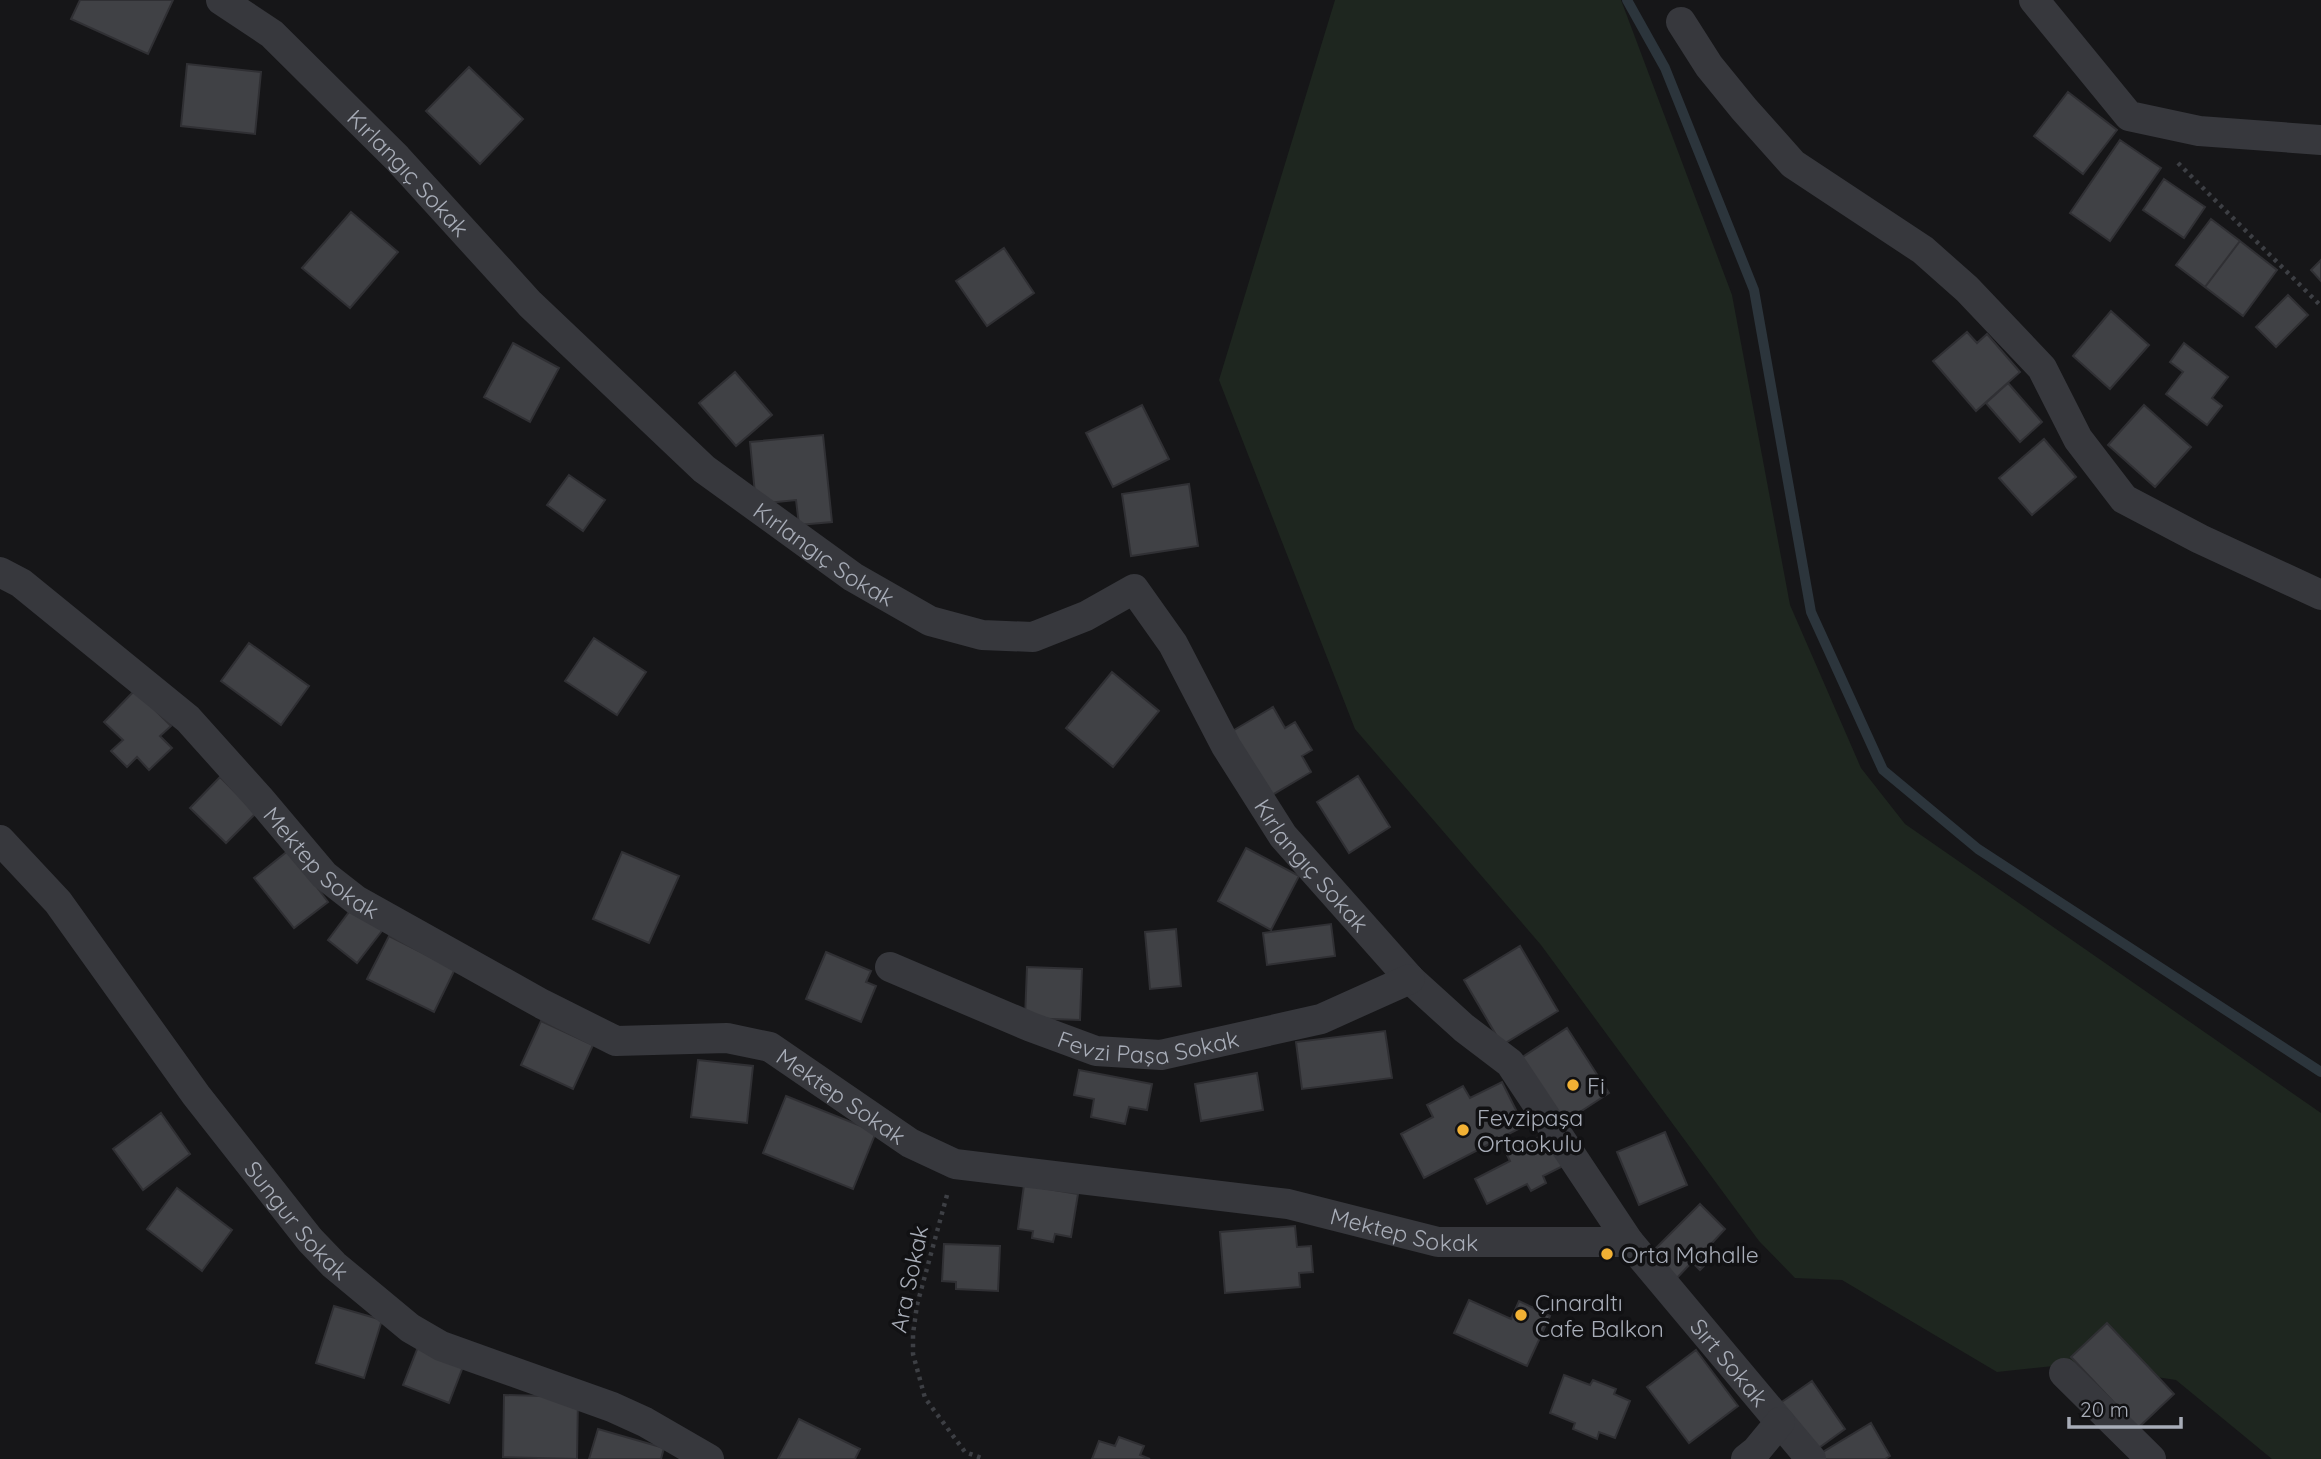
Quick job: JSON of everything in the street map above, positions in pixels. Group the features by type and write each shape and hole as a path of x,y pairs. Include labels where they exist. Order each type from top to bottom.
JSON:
{"street":[{"name":"Kırlangıç Sokak","path":"221,0 272,34 397,158 530,304 704,469 853,577 930,621 982,635 1032,637 1086,616 1134,589 1172,644 1226,746 1283,836 1410,979"},
{"path":"2034,0 2129,116 2199,131 2321,140"},
{"path":"1681,22 1709,66 1793,164 1923,250 1967,289 2042,368 2078,439 2124,499 2200,539 2321,595"},
{"name":"Mektep Sokak","path":"0,572 20,583 188,719 324,874 356,900 542,1004 616,1041 727,1038 770,1047 910,1143 955,1164 1288,1204 1438,1242 1629,1242"},
{"name":"Sungur Sokak","path":"0,840 58,902 196,1095 310,1240 334,1265 411,1328 441,1346 612,1407 645,1422 709,1459"},
{"name":"Fevzi Paşa Sokak","path":"890,967 1031,1027 1096,1051 1161,1055 1321,1019 1410,979"},
{"name":"Sırt Sokak","path":"1410,979 1464,1028 1510,1063 1629,1242 1811,1459"},
{"path":"2064,1373 2151,1459"},
{"path":"1746,1459 1780,1422"}],"path":[{"path":"2169,155 2321,306"},
{"name":"Ara Sokak","path":"955,1164 917,1305 912,1334 913,1354 925,1398 965,1452 984,1459"}],"shaded area":[{"path":"1335,0 1621,0 1732,295 1790,605 1861,768 1905,824 2321,1113 2321,1459 2272,1459 2176,1380 2072,1364 1997,1372 1842,1280 1795,1278 1759,1241 1541,945 1355,729 1219,380"}],"building":[{"path":"80,0 173,0 148,54 71,19"},
{"path":"187,64 261,72 255,134 181,126"},
{"path":"469,67 523,119 480,164 426,111"},
{"path":"2068,92 2117,130 2083,174 2034,136"},
{"path":"2120,140 2161,168 2110,241 2070,213"},
{"path":"2164,179 2205,207 2184,238 2143,210"},
{"path":"351,212 398,252 350,308 302,268"},
{"path":"2211,219 2240,241 2205,287 2176,265"},
{"path":"2240,241 2277,270 2243,316 2205,287"},
{"path":"1004,248 1034,293 987,326 956,281"},
{"path":"2321,260 2321,281 2311,270"},
{"path":"2288,295 2308,315 2276,347 2256,327"},
{"path":"2111,311 2149,345 2110,389 2073,356"},
{"path":"1967,332 1977,343 1987,334 2020,372 1976,411 1933,361"},
{"path":"513,343 559,368 530,422 484,397"},
{"path":"2184,343 2228,377 2212,398 2222,406 2207,425 2166,394 2183,372 2170,362"},
{"path":"735,372 772,415 736,446 699,403"},
{"path":"2008,383 2042,422 2020,442 1986,403"},
{"path":"1142,405 1169,459 1113,487 1086,433"},
{"path":"2144,405 2191,447 2155,487 2108,445"},
{"path":"823,435 832,522 799,525 796,500 756,504 750,442"},
{"path":"2044,439 2076,477 2032,515 1999,478"},
{"path":"569,475 605,500 583,531 547,505"},
{"path":"1189,484 1198,546 1131,556 1122,494"},
{"path":"594,638 646,672 617,715 565,681"},
{"path":"249,643 309,686 281,725 221,681"},
{"path":"1112,672 1159,711 1113,767 1066,728"},
{"path":"135,690 171,726 160,736 172,748 149,770 137,757 127,767 111,751 123,740 104,722"},
{"path":"1273,707 1285,728 1295,722 1312,750 1302,756 1311,772 1267,798 1229,733"},
{"path":"1358,776 1390,827 1349,853 1317,802"},
{"path":"220,777 256,813 226,843 190,808"},
{"path":"1246,848 1299,876 1271,930 1218,901"},
{"path":"289,850 328,902 294,928 254,878"},
{"path":"622,852 679,876 649,943 593,919"},
{"path":"355,904 385,927 357,963 328,940"},
{"path":"1331,924 1335,956 1267,965 1263,933"},
{"path":"1176,929 1181,986 1150,989 1145,932"},
{"path":"389,936 455,969 434,1012 367,979"},
{"path":"1520,946 1558,1011 1502,1045 1464,980"},
{"path":"826,952 871,971 866,982 876,986 861,1022 806,999"},
{"path":"1027,967 1082,969 1080,1020 1025,1018"},
{"path":"541,1021 593,1045 573,1089 521,1065"},
{"path":"1567,1028 1609,1093 1563,1123 1521,1058"},
{"path":"1385,1031 1392,1078 1302,1089 1296,1042"},
{"path":"698,1060 753,1066 747,1123 691,1117"},
{"path":"1079,1070 1152,1084 1147,1110 1129,1107 1125,1124 1091,1117 1094,1099 1074,1095"},
{"path":"1257,1073 1263,1110 1201,1121 1195,1084"},
{"name":"Fevzipaşa Ortaokulu","path":"1502,1082 1524,1126 1424,1178 1401,1134 1433,1117 1427,1105 1463,1086 1470,1098"},
{"path":"786,1096 876,1132 853,1189 763,1153"},
{"path":"161,1113 190,1154 143,1190 113,1149"},
{"path":"1665,1132 1687,1185 1639,1205 1617,1152"},
{"path":"1547,1133 1563,1166 1543,1176 1546,1183 1531,1191 1527,1184 1487,1204 1475,1179 1510,1161 1506,1153"},
{"path":"1024,1185 1078,1194 1071,1237 1055,1234 1053,1242 1032,1238 1033,1231 1018,1229"},
{"path":"177,1188 232,1230 202,1271 147,1229"},
{"path":"1700,1204 1725,1229 1711,1244 1718,1252 1700,1270 1692,1262 1674,1281 1649,1255"},
{"path":"1295,1226 1297,1247 1311,1246 1313,1272 1299,1273 1300,1287 1225,1293 1220,1232"},
{"path":"944,1244 1000,1246 998,1291 956,1289 956,1282 942,1281"},
{"path":"1469,1300 1511,1319 1519,1301 1550,1316 1527,1366 1454,1333"},
{"path":"334,1306 382,1320 364,1378 316,1363"},
{"path":"2107,1323 2174,1394 2138,1428 2071,1357"},
{"path":"418,1347 464,1364 449,1403 403,1385"},
{"path":"1696,1350 1738,1406 1689,1443 1647,1387"},
{"path":"1564,1375 1590,1385 1593,1380 1616,1389 1614,1394 1630,1401 1615,1438 1599,1432 1597,1439 1573,1429 1575,1423 1550,1413"},
{"path":"1812,1381 1845,1429 1809,1455 1776,1406"},
{"path":"504,1395 578,1397 577,1459 503,1457"},
{"path":"799,1419 860,1449 855,1459 778,1459"},
{"path":"1871,1423 1890,1456 1885,1459 1820,1459 1818,1455"},
{"path":"598,1429 664,1448 661,1459 589,1459"},
{"path":"1119,1437 1144,1446 1140,1455 1150,1459 1092,1459 1099,1441 1115,1446"}],"waterway":[{"path":"1627,0 1665,68 1754,290 1811,612 1883,770 1978,849 2321,1072"}],"place":[{"name":"Fi","path":"1573,1085"},
{"name":"Fevzipaşa Ortaokulu","path":"1463,1130"},
{"name":"Orta Mahalle","path":"1607,1254"},
{"name":"Çınaraltı Cafe Balkon","path":"1521,1315"}]}
